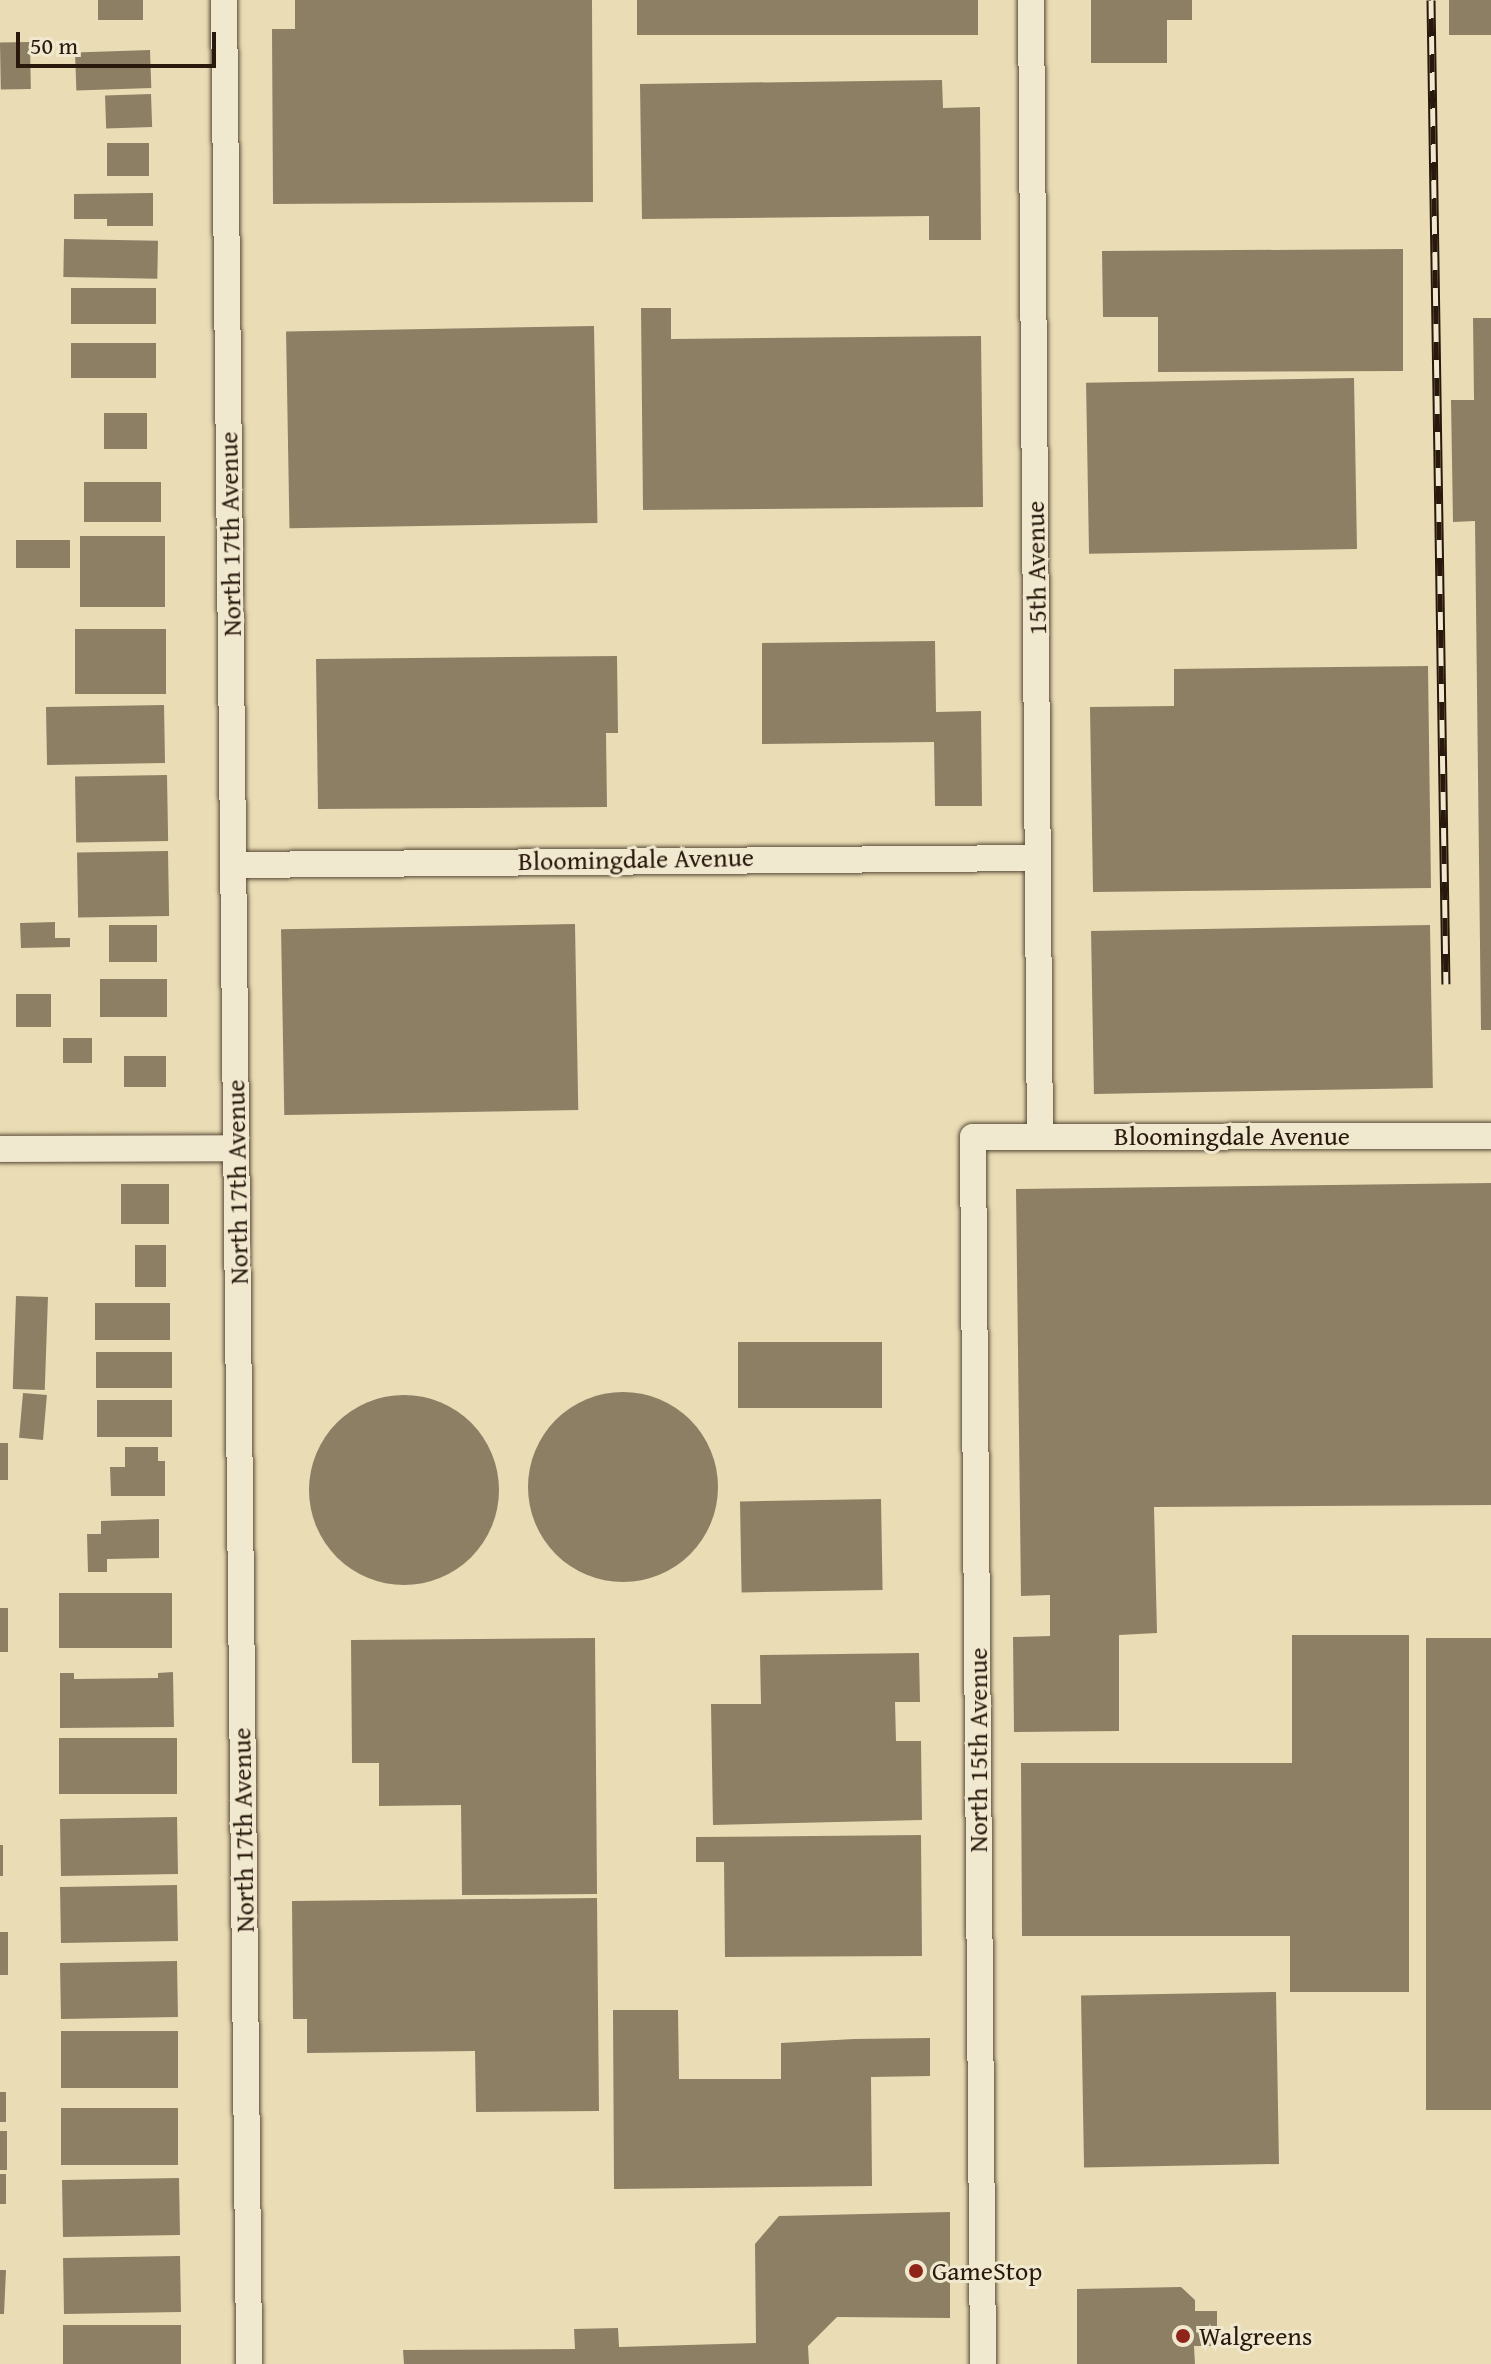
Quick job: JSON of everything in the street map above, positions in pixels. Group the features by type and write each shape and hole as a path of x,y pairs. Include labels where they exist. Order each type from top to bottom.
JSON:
{"street":[{"name":"North 17th Avenue","path":"224,0 249,2364"},
{"name":"15th Avenue","path":"1031,0 1040,1137"},
{"name":"Bloomingdale Avenue","path":"233,865 1038,858"},
{"name":"Bloomingdale Avenue","path":"973,1137 1491,1136"},
{"name":"North 15th Avenue","path":"973,1137 983,2364"},
{"path":"0,1149 236,1148"}],"building":[{"path":"98,0 143,0 143,20 98,20"},
{"path":"295,0 592,0 593,202 273,204 272,29 295,29"},
{"path":"637,0 978,0 978,35 637,35"},
{"path":"1091,0 1192,0 1192,20 1167,20 1167,63 1091,63"},
{"path":"1449,0 1491,0 1491,35 1449,35"},
{"path":"30,42 31,89 1,90 0,43"},
{"path":"150,50 151,88 76,91 75,53"},
{"path":"942,80 943,108 980,107 981,240 929,240 929,216 642,219 640,84"},
{"path":"151,94 152,127 106,129 105,96"},
{"path":"107,143 149,143 149,176 107,176"},
{"path":"153,193 153,226 107,226 107,219 74,219 74,194"},
{"path":"64,239 158,241 157,279 63,277"},
{"path":"1403,249 1403,371 1158,372 1158,317 1103,317 1102,251"},
{"path":"71,288 156,288 156,324 71,324"},
{"path":"641,308 671,308 671,339 981,336 983,507 643,510"},
{"path":"1473,318 1491,318 1491,1030 1481,1030 1475,521 1453,522 1451,400 1474,400"},
{"path":"594,326 597,523 289,528 286,331"},
{"path":"71,343 156,343 156,378 71,378"},
{"path":"1354,378 1357,549 1089,554 1086,383"},
{"path":"104,413 147,413 147,449 104,449"},
{"path":"84,482 161,482 161,522 84,522"},
{"path":"80,536 165,536 165,607 80,607"},
{"path":"16,540 70,540 70,568 16,568"},
{"path":"75,629 166,629 166,694 75,694"},
{"path":"935,641 936,712 981,711 982,806 935,806 934,742 762,744 762,643"},
{"path":"617,656 618,733 606,733 607,807 318,809 316,659"},
{"path":"1428,666 1431,888 1093,892 1090,707 1174,706 1174,669"},
{"path":"164,705 165,763 47,765 46,707"},
{"path":"167,775 168,841 76,843 75,777"},
{"path":"168,851 169,916 78,918 77,853"},
{"path":"55,922 55,938 70,938 70,947 21,948 20,923"},
{"path":"575,924 578,1110 284,1115 281,929"},
{"path":"109,925 157,925 157,962 109,962"},
{"path":"1430,925 1433,1088 1094,1094 1091,931"},
{"path":"100,979 167,979 167,1017 100,1017"},
{"path":"16,994 51,994 51,1027 16,1027"},
{"path":"63,1038 92,1038 92,1063 63,1063"},
{"path":"124,1056 166,1056 166,1087 124,1087"},
{"path":"1491,1183 1491,1505 1154,1507 1157,1633 1119,1635 1119,1731 1014,1732 1013,1637 1050,1636 1050,1595 1021,1596 1016,1189"},
{"path":"121,1184 169,1184 169,1224 121,1224"},
{"path":"135,1245 166,1245 166,1287 135,1287"},
{"path":"16,1296 48,1297 45,1390 13,1389"},
{"path":"95,1303 170,1303 170,1340 95,1340"},
{"path":"738,1342 882,1342 882,1408 738,1408"},
{"path":"96,1352 172,1352 172,1388 96,1388"},
{"path":"623,1392 659,1399 690,1420 711,1451 718,1487 711,1523 690,1554 659,1575 623,1582 587,1575 556,1554 535,1523 528,1487 535,1451 556,1420 587,1399"},
{"path":"23,1393 47,1395 43,1440 19,1438"},
{"path":"404,1395 440,1402 471,1423 492,1454 499,1490 492,1526 471,1557 440,1578 404,1585 368,1578 337,1557 316,1526 309,1490 316,1454 337,1423 368,1402"},
{"path":"97,1400 172,1400 172,1437 97,1437"},
{"path":"0,1443 8,1443 8,1480 0,1480"},
{"path":"125,1447 158,1447 158,1461 165,1461 165,1496 111,1496 110,1467 125,1467"},
{"path":"881,1499 883,1590 742,1592 740,1501"},
{"path":"159,1519 159,1558 107,1559 107,1572 88,1572 87,1534 101,1534 101,1521"},
{"path":"59,1593 172,1593 172,1648 59,1648"},
{"path":"0,1608 8,1608 8,1652 0,1652"},
{"path":"1292,1635 1409,1635 1409,1992 1290,1992 1290,1936 1022,1936 1021,1763 1292,1763"},
{"path":"595,1638 597,1894 462,1895 461,1805 379,1806 379,1763 352,1763 351,1640"},
{"path":"1426,1638 1491,1638 1491,2110 1426,2110"},
{"path":"919,1653 920,1702 895,1702 896,1741 921,1741 922,1820 713,1825 711,1704 761,1704 760,1655"},
{"path":"173,1672 174,1727 60,1728 60,1673 74,1673 74,1679 158,1678 158,1673"},
{"path":"59,1738 177,1738 177,1794 59,1794"},
{"path":"177,1817 178,1874 61,1876 60,1819"},
{"path":"921,1835 922,1956 725,1957 724,1862 696,1862 696,1837"},
{"path":"0,1845 3,1845 3,1876 0,1876"},
{"path":"177,1885 178,1941 61,1943 60,1887"},
{"path":"597,1898 599,2111 476,2112 475,2051 307,2053 307,2019 293,2019 292,1901"},
{"path":"0,1932 8,1932 8,1975 0,1975"},
{"path":"177,1961 178,2017 61,2019 60,1963"},
{"path":"1276,1992 1279,2164 1084,2167 1081,1995"},
{"path":"613,2010 678,2010 679,2079 781,2079 781,2043 930,2038 930,2076 871,2077 872,2186 614,2189"},
{"path":"61,2031 178,2031 178,2088 61,2088"},
{"path":"0,2092 6,2092 6,2122 0,2122"},
{"path":"61,2108 178,2108 178,2165 61,2165"},
{"path":"0,2131 7,2131 7,2170 0,2170"},
{"path":"0,2174 6,2174 6,2204 0,2204"},
{"path":"179,2178 180,2235 63,2237 62,2180"},
{"path":"950,2212 950,2318 837,2317 808,2346 809,2364 404,2364 403,2350 575,2349 574,2329 618,2328 619,2347 756,2343 755,2244 779,2216"},
{"path":"180,2256 181,2312 64,2314 63,2258"},
{"path":"0,2270 6,2270 4,2314 0,2314"},
{"name":"Walgreens","path":"1181,2287 1195,2300 1195,2311 1217,2311 1217,2346 1194,2346 1195,2364 1077,2364 1077,2289"},
{"path":"63,2325 181,2325 181,2364 63,2364"}],"railway":[{"path":"1431,0 1446,984"}],"place":[{"name":"GameStop","path":"916,2271"},
{"name":"Walgreens","path":"1183,2336"}]}
